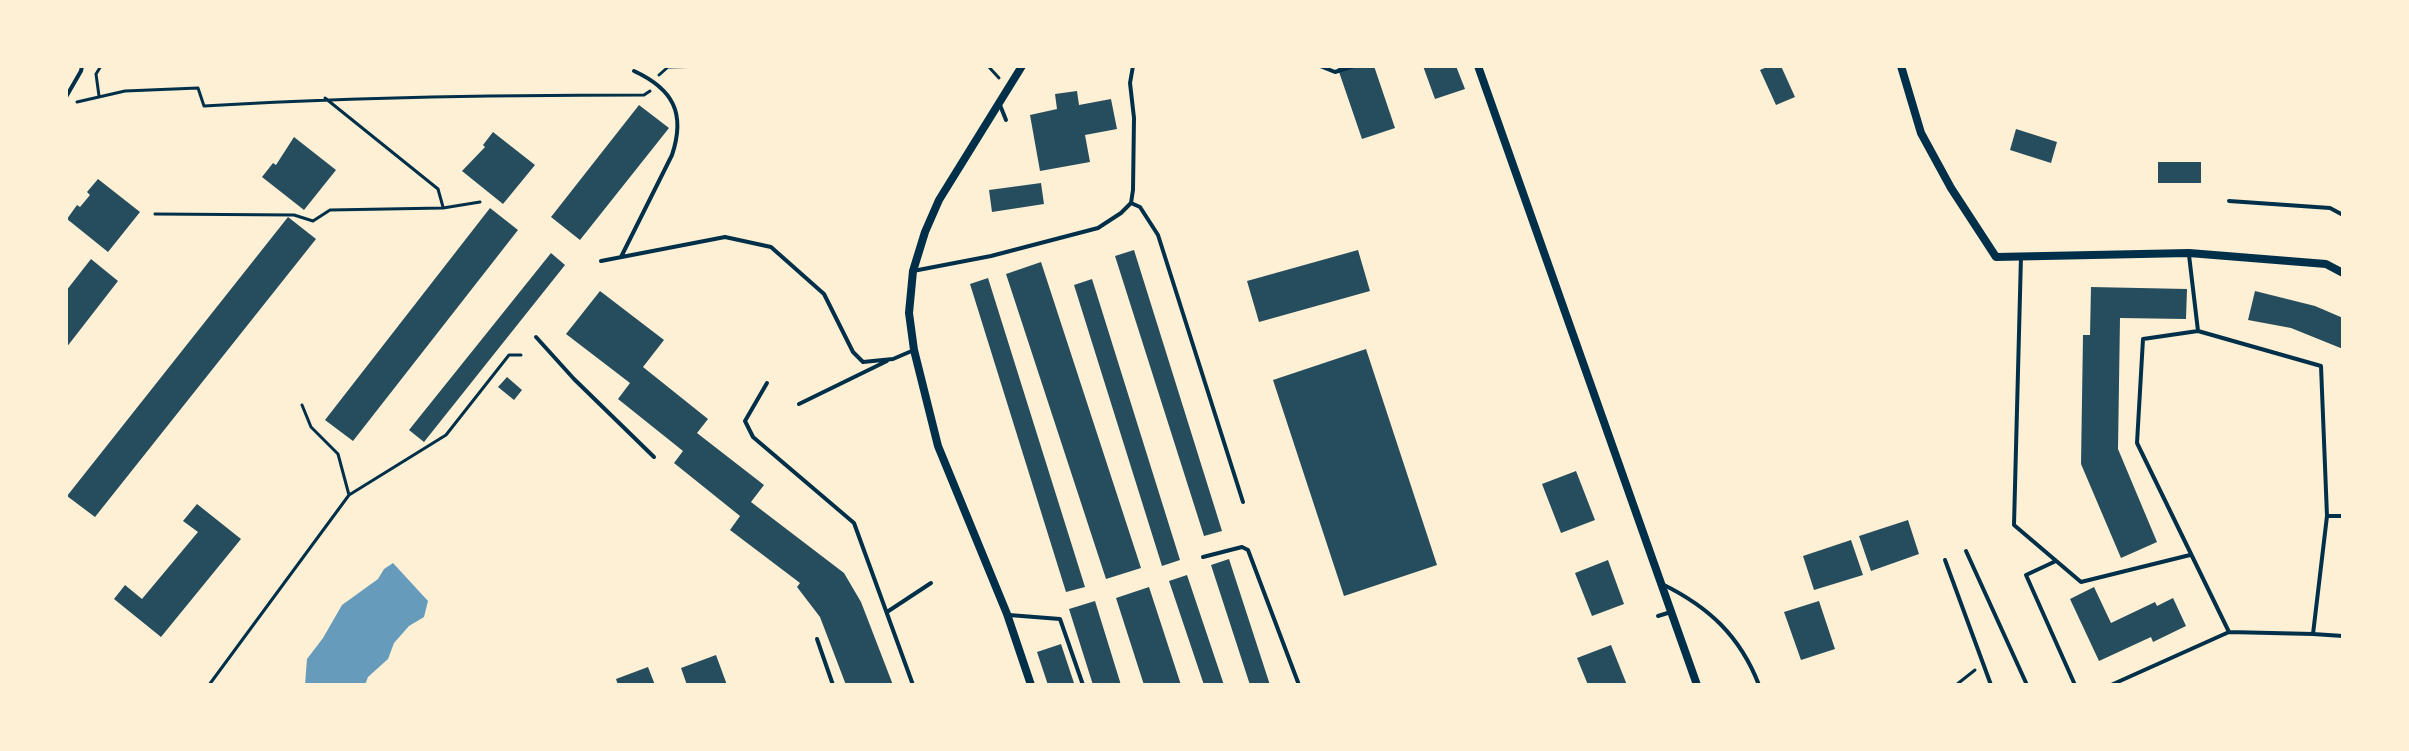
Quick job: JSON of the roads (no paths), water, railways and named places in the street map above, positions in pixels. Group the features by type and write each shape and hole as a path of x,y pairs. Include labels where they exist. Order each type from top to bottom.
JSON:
{"street":[{"path":"1022,66 939,200 913,271 909,313 914,350 938,446 1007,614 1031,685"},
{"path":"1478,66 1697,685"},
{"path":"1901,66 1921,133 1951,188 1996,257 2189,253 2326,264 2343,273"}],"lane":[{"path":"66,97 82,66"},
{"path":"913,271 991,256 1098,228 1121,213 1131,203 1134,118 1130,83 1133,66"},
{"path":"1320,66 1335,72 1354,66"},
{"path":"621,257 678,138 678,119 673,101 654,80 634,71"},
{"path":"1000,105 1005,111 1006,120"},
{"path":"2229,201 2330,208 2343,215"},
{"path":"1131,203 1140,207 1158,235 1243,502"},
{"path":"601,261 725,237 771,247 824,294 853,352 863,362 893,359"},
{"path":"2189,253 2198,331"},
{"path":"2021,256 2014,525 2081,582 2190,555"},
{"path":"2229,632 2137,443 2143,339 2198,331 2321,366 2327,516 2313,634"},
{"path":"536,337 654,457"},
{"path":"799,404 914,350"},
{"path":"767,383 745,421 753,437 854,523 913,685"},
{"path":"2327,516 2343,516"},
{"path":"1203,557 1242,547 1248,550 1299,685"},
{"path":"1966,551 2027,685"},
{"path":"1945,560 1991,685"},
{"path":"2056,561 2026,575 2075,685"},
{"path":"887,612 931,583"},
{"path":"1662,584 1697,604 1733,636 1749,659 1759,685"},
{"path":"1658,616 1673,612"},
{"path":"1007,614 1060,619 1083,685"},
{"path":"2111,685 2229,632 2343,636"},
{"path":"817,639 833,685"}],"water":[{"path":"393,563 428,601 424,617 409,626 394,643 388,659 368,677 365,685 305,685 307,659 342,605 378,579 384,569"}]}
